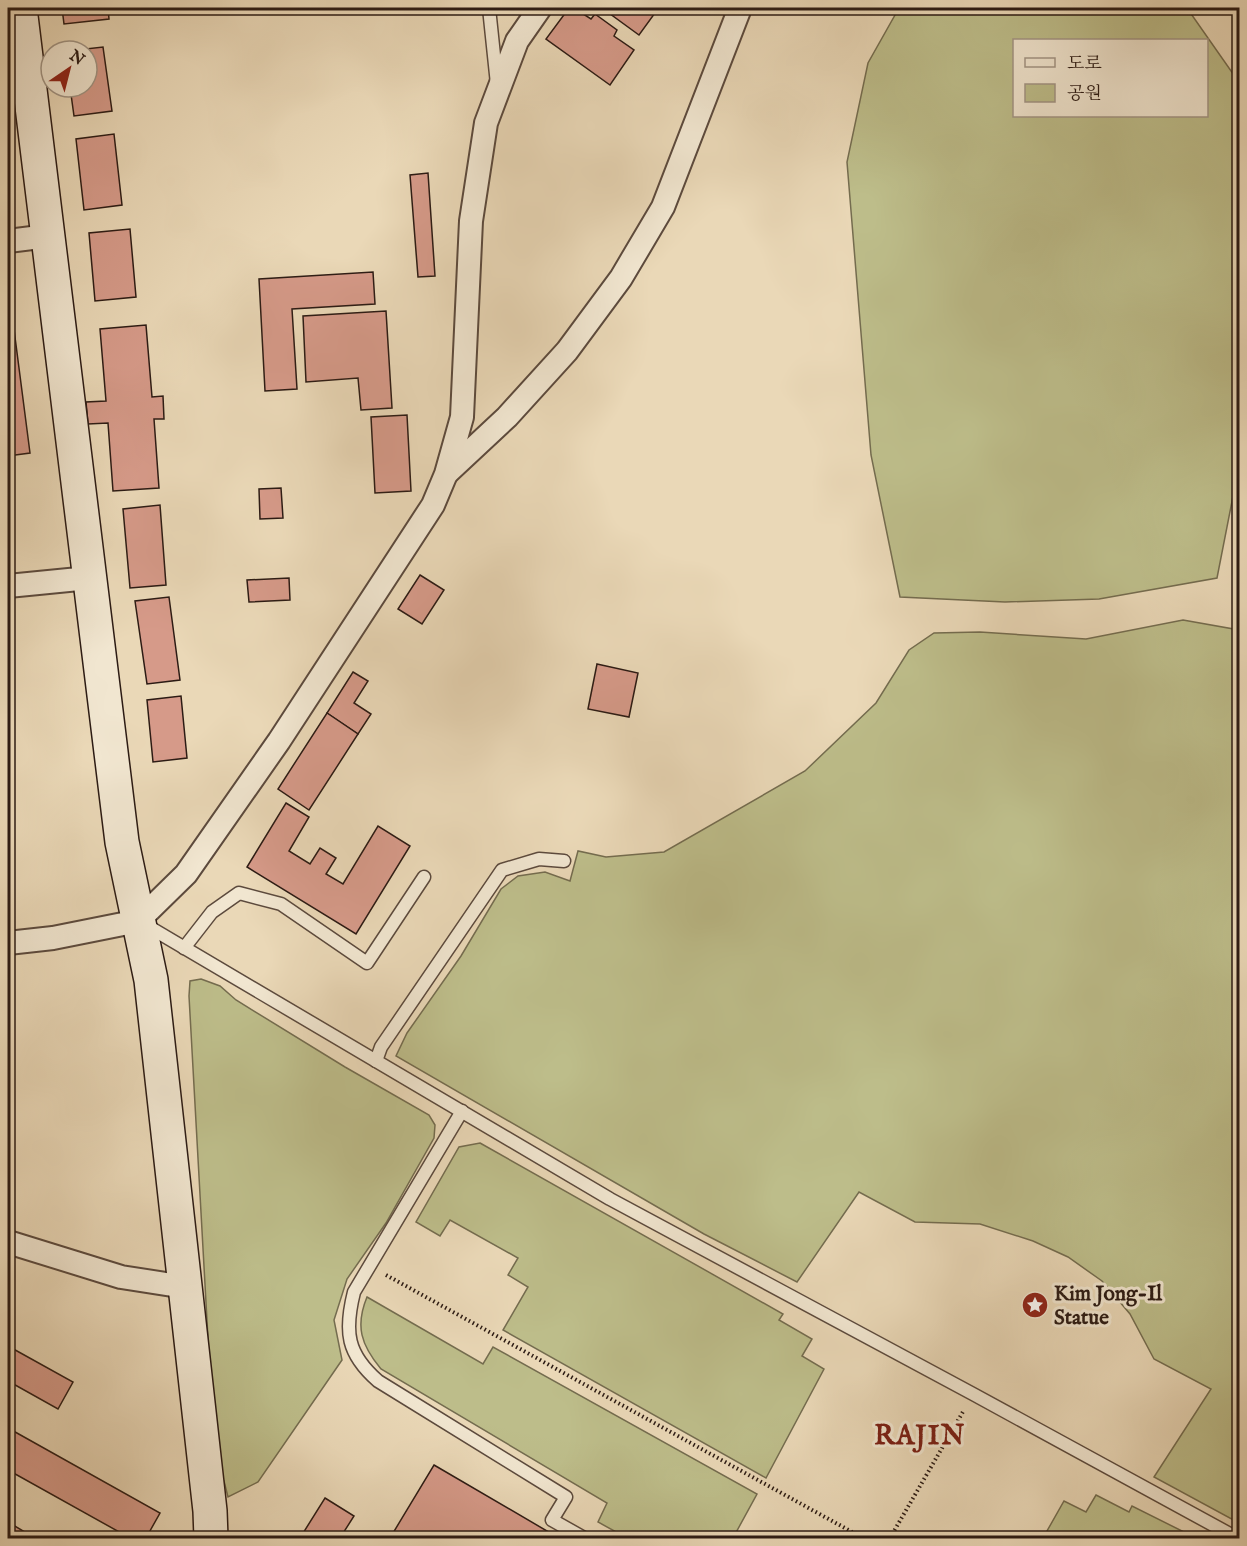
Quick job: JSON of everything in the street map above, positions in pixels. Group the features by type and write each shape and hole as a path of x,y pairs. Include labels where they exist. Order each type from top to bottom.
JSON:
{"street":[{"path":"20,8 122,842 151,980 210,1511 211,1539"},
{"path":"8,943 53,938 138,921 186,874 279,741 433,505 446,474 462,417 471,221 486,123 517,41 540,8"},
{"path":"446,474 507,417 560,359 621,278 663,207 740,8"},
{"path":"8,241 48,236"},
{"path":"8,586 89,578"},
{"path":"8,1242 121,1277 185,1287"}],"lane":[{"path":"489,8 498,91"},
{"path":"376,1060 381,1047 502,870 539,859 564,861"},
{"path":"184,948 212,912 239,893 281,904 367,963 424,877"},
{"path":"138,921 610,1199 1237,1539"},
{"path":"462,1111 354,1293 347,1318 350,1342 363,1368 378,1382 566,1497 552,1520 584,1539"}],"path":[{"path":"370,1266 863,1539"},
{"path":"890,1539 973,1394"}],"green space":[{"path":"899,8 1187,8 1236,78 1240,143 1240,478 1235,486 1217,578 1099,599 1005,602 900,597 871,455 847,162 868,63"},
{"path":"1183,620 1239,630 1239,1523 1154,1477 1211,1389 1154,1359 1130,1314 1102,1281 1068,1257 1033,1241 980,1224 915,1222 859,1192 797,1282 704,1234 396,1056 407,1033 461,956 501,889 518,876 545,872 570,881 578,851 606,857 664,852 805,771 876,703 909,650 934,633 980,632 1086,639"},
{"path":"201,979 220,986 236,1000 429,1115 435,1125 434,1138 386,1223 347,1279 334,1320 342,1360 258,1482 228,1497 224,1481 215,1465 189,996 190,981"},
{"path":"480,1143 783,1314 779,1320 812,1339 802,1356 824,1369 766,1478 503,1330 528,1287 508,1275 518,1258 450,1220 440,1236 416,1222 459,1147"},
{"path":"367,1297 483,1364 493,1347 757,1494 733,1538 627,1538 598,1522 607,1503 381,1369 369,1352 362,1335 361,1317"},
{"path":"1096,1495 1129,1512 1132,1506 1196,1538 1043,1538 1064,1501 1086,1512"}],"building":[{"path":"62,8 108,8 109,19 64,24"},
{"path":"569,8 574,8 591,19 595,14 617,30 614,36 634,50 610,85 546,39"},
{"path":"602,8 647,8 655,13 639,35"},
{"path":"99,47 103,47 112,111 74,116 72,99 99,99"},
{"path":"114,134 122,205 84,210 76,139"},
{"path":"428,173 435,276 418,277 410,175"},
{"path":"130,229 136,297 95,301 89,233"},
{"path":"373,272 375,304 292,309 297,389 265,391 259,279"},
{"path":"8,283 30,453 8,456"},
{"path":"386,311 392,408 361,410 358,378 306,382 303,316"},
{"path":"146,325 152,397 163,396 164,419 154,419 159,488 113,491 108,423 88,424 86,402 106,401 100,329"},
{"path":"407,415 411,491 375,493 371,417"},
{"path":"281,488 283,518 260,519 259,489"},
{"path":"160,505 166,585 130,588 123,509"},
{"path":"420,575 444,590 422,624 398,609"},
{"path":"289,578 290,600 249,602 247,580"},
{"path":"169,597 180,680 147,684 135,601"},
{"path":"597,664 638,673 629,717 588,709"},
{"path":"353,672 368,681 354,703 371,714 358,734 327,713"},
{"path":"181,696 187,758 153,762 147,700"},
{"path":"327,713 358,734 309,810 278,789"},
{"path":"8,759 10,794 8,794"},
{"path":"286,803 309,817 289,851 310,864 320,848 336,858 326,874 343,884 378,826 410,846 356,934 247,867"},
{"path":"8,814 10,814 13,842 8,842"},
{"path":"8,1346 73,1382 58,1409 8,1381"},
{"path":"8,1428 160,1513 146,1538 130,1538 8,1470"},
{"path":"434,1465 559,1538 390,1538"},
{"path":"325,1498 354,1516 340,1538 300,1538"},
{"path":"8,1522 35,1538 8,1538"}],"place":[{"name":"Kim Jong-Il Statue","path":"1035,1305"}],"district":[{"name":"RAJIN","path":"920,1435"}]}
